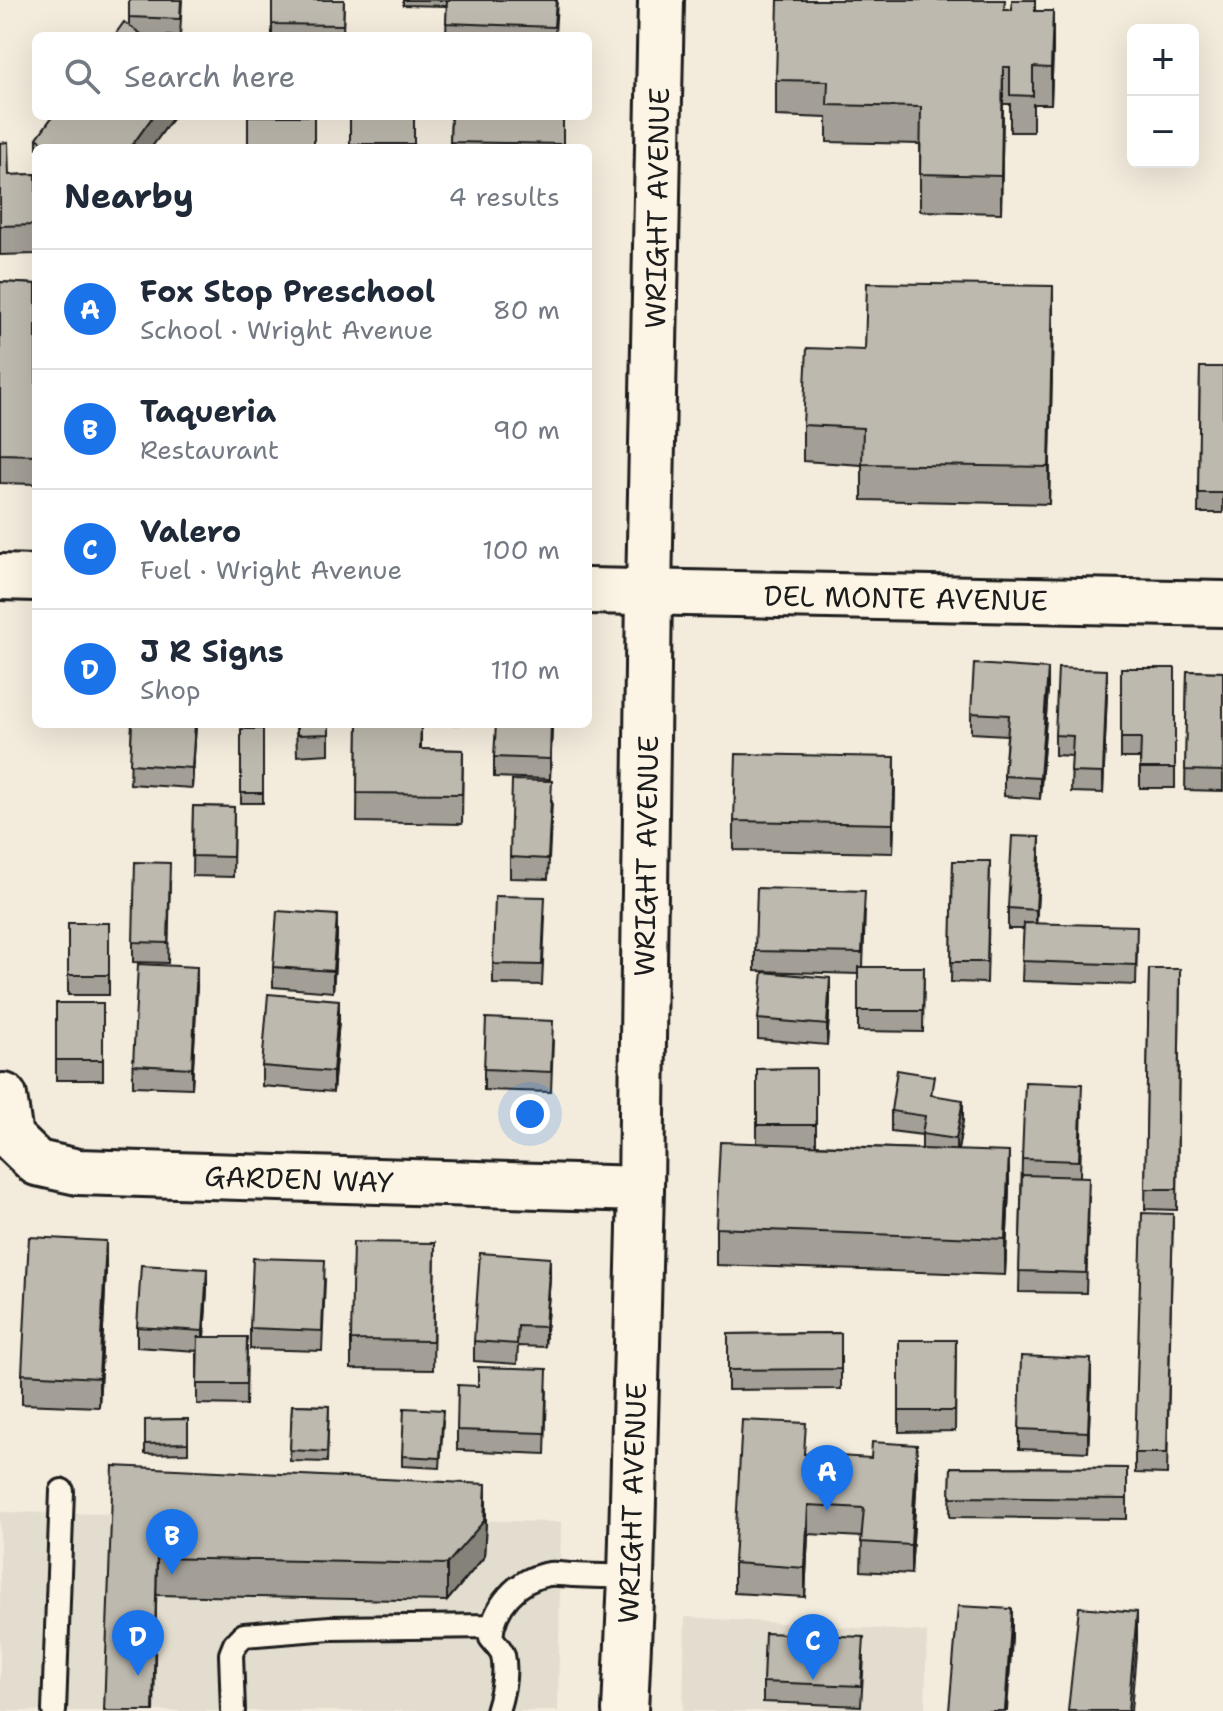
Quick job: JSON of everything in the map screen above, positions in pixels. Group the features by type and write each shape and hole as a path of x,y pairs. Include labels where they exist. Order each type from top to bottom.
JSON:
{"street":[{"name":"WRIGHT AVENUE","path":"625,1711 641,1189 661,0"},
{"path":"0,577 32,578"},
{"name":"DEL MONTE AVENUE","path":"592,591 1223,604"},
{"name":"GARDEN WAY","path":"4,1096 10,1137 37,1163 78,1172 641,1189"}],"lane":[{"path":"54,1711 62,1491"},
{"path":"497,1711 502,1695 503,1653 491,1638 492,1626 499,1606 510,1594 529,1581 549,1574 631,1577"},
{"path":"233,1711 231,1654 244,1635 330,1628 492,1626"}],"shaded area":[{"path":"0,1512 561,1522 558,1711 0,1711"},
{"path":"685,1617 927,1632 925,1711 683,1711"}],"building":[{"path":"129,0 181,0 180,19 129,17"},
{"path":"272,0 344,0 343,25 272,24"},
{"path":"447,0 556,0 554,27 446,23"},
{"path":"778,0 1005,0 1004,10 1012,10 1012,0 1035,0 1035,11 1053,11 1051,68 1033,67 1033,96 1010,95 1010,67 1003,67 1001,176 920,174 921,107 827,105 828,81 776,80"},
{"path":"124,22 138,32 117,32"},
{"path":"50,120 150,120 133,144 45,144 37,138"},
{"path":"248,120 314,120 314,144 248,144"},
{"path":"350,120 414,120 414,144 350,144"},
{"path":"451,120 563,120 563,144 450,142"},
{"path":"8,142 9,175 32,174 32,225 0,226 0,143"},
{"path":"0,282 32,284 32,455 0,454"},
{"path":"867,283 1053,286 1049,467 862,464 863,428 803,425 807,348 865,350"},
{"path":"1200,367 1223,367 1223,493 1198,493"},
{"path":"974,664 1048,669 1040,778 1004,776 1009,715 971,713"},
{"path":"1058,668 1107,670 1103,773 1071,772 1073,736 1055,735"},
{"path":"1121,668 1175,668 1175,768 1140,768 1141,738 1121,738"},
{"path":"1187,671 1223,672 1223,771 1185,770"},
{"path":"132,728 195,728 192,768 130,764"},
{"path":"297,728 329,728 329,734 297,735"},
{"path":"358,728 421,728 420,749 463,750 462,794 357,793"},
{"path":"496,728 551,728 550,759 494,757"},
{"path":"241,729 263,729 263,793 241,793"},
{"path":"736,754 895,757 893,824 734,821"},
{"path":"512,780 552,781 548,859 510,857"},
{"path":"193,806 234,807 233,857 192,856"},
{"path":"1012,836 1040,837 1036,910 1008,908"},
{"path":"953,861 990,861 987,962 951,962"},
{"path":"135,862 170,863 168,943 133,942"},
{"path":"757,888 865,891 862,953 755,951"},
{"path":"495,896 545,897 542,965 493,964"},
{"path":"277,911 337,915 333,971 273,967"},
{"path":"68,923 109,923 109,975 68,975"},
{"path":"1024,923 1137,926 1136,965 1022,961"},
{"path":"138,964 197,967 192,1068 133,1065"},
{"path":"858,967 924,967 923,1011 858,1011"},
{"path":"1149,969 1180,969 1177,1189 1145,1189"},
{"path":"763,972 830,978 827,1025 758,1019"},
{"path":"268,994 339,1000 333,1072 262,1066"},
{"path":"56,1003 103,1003 103,1060 56,1060"},
{"path":"486,1018 553,1021 551,1072 484,1069"},
{"path":"816,1068 816,1125 757,1125 757,1069"},
{"path":"897,1070 934,1076 931,1095 963,1100 956,1139 922,1134 925,1116 891,1111"},
{"path":"1025,1082 1082,1084 1079,1161 1022,1159"},
{"path":"720,1142 1009,1152 1005,1239 716,1228"},
{"path":"1022,1175 1089,1177 1086,1273 1019,1271"},
{"path":"1142,1213 1173,1214 1167,1453 1135,1453"},
{"path":"29,1237 106,1241 99,1378 22,1374"},
{"path":"353,1242 435,1243 433,1341 351,1340"},
{"path":"480,1253 550,1258 545,1327 518,1326 517,1344 474,1341"},
{"path":"253,1258 325,1260 322,1331 250,1328"},
{"path":"141,1265 207,1269 203,1331 137,1327"},
{"path":"841,1333 841,1369 728,1370 728,1334"},
{"path":"198,1337 247,1337 246,1384 197,1384"},
{"path":"899,1340 956,1340 955,1411 899,1411"},
{"path":"1021,1356 1091,1359 1088,1432 1019,1429"},
{"path":"478,1367 547,1369 545,1433 457,1430 458,1385 478,1386"},
{"path":"292,1405 329,1406 327,1452 290,1450"},
{"path":"404,1408 443,1410 440,1458 402,1456"},
{"path":"188,1419 188,1443 145,1444 145,1420"},
{"path":"742,1420 806,1423 804,1454 871,1458 872,1442 917,1445 911,1545 861,1542 864,1508 808,1505 805,1568 734,1563"},
{"path":"113,1466 486,1484 484,1521 447,1564 157,1558 153,1711 104,1711"},
{"path":"951,1467 1127,1468 1127,1499 950,1497"},
{"path":"958,1606 1012,1609 1005,1711 949,1711"},
{"path":"1079,1607 1137,1612 1128,1711 1068,1711"},
{"path":"765,1633 864,1637 861,1686 763,1682"}],"place":[{"name":"Fox Stop Preschool","path":"827,1511"},
{"name":"Taqueria","path":"172,1575"},
{"name":"J R Signs","path":"138,1676"},
{"name":"Valero","path":"813,1680"}]}
